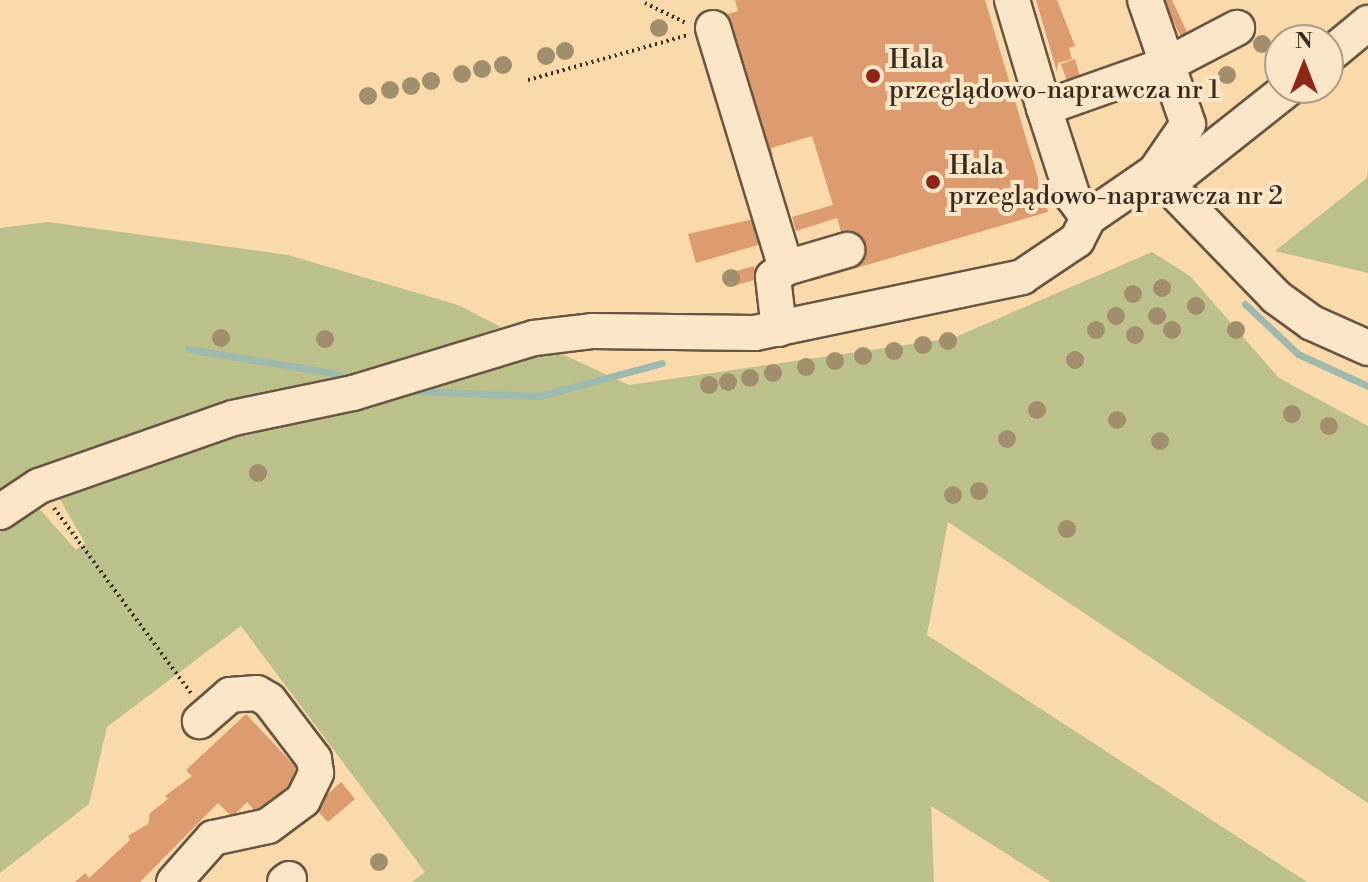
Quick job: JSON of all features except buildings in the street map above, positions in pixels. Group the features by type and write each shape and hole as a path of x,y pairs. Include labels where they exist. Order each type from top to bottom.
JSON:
{"street":[{"path":"1145,0 1188,124 1162,178"},
{"path":"1010,22 1044,108 1073,197 1088,218"},
{"path":"1344,43 1368,23"},
{"path":"1044,108 1168,64 1237,28"},
{"path":"708,29 786,268"},
{"path":"0,512 39,486 233,418 353,393 534,338 592,331 710,335 779,329 1008,282 1077,240 1088,218 1162,178 1266,104"},
{"path":"1162,178 1276,297 1312,323 1368,348"},
{"path":"779,329 771,280 786,268 847,250"},
{"path":"174,882 213,838 268,826 303,800 316,773 314,759 269,700 257,693 230,695 206,715"}],"path":[{"path":"645,3 708,29"},
{"path":"528,80 708,29"},
{"path":"39,486 206,715"}],"green space":[{"path":"1368,169 1368,273 1275,251 1367,178"},
{"path":"48,222 288,255 458,305 501,327 0,493 0,228"},
{"path":"1152,252 1190,276 1279,378 1368,426 1368,803 948,522 927,635 1307,882 1051,882 931,806 934,882 412,882 425,872 241,626 107,727 89,804 0,873 0,528 35,504 76,550 85,543 55,491 122,464 538,343 629,385 953,338"}],"waterway":[{"path":"1245,304 1298,354 1368,386"},
{"path":"188,349 339,374"},
{"path":"413,391 539,396 662,363"}],"place":[{"name":"Hala przeglądowo-naprawcza nr 1","path":"873,76"},
{"name":"Hala przeglądowo-naprawcza nr 2","path":"933,182"}]}
